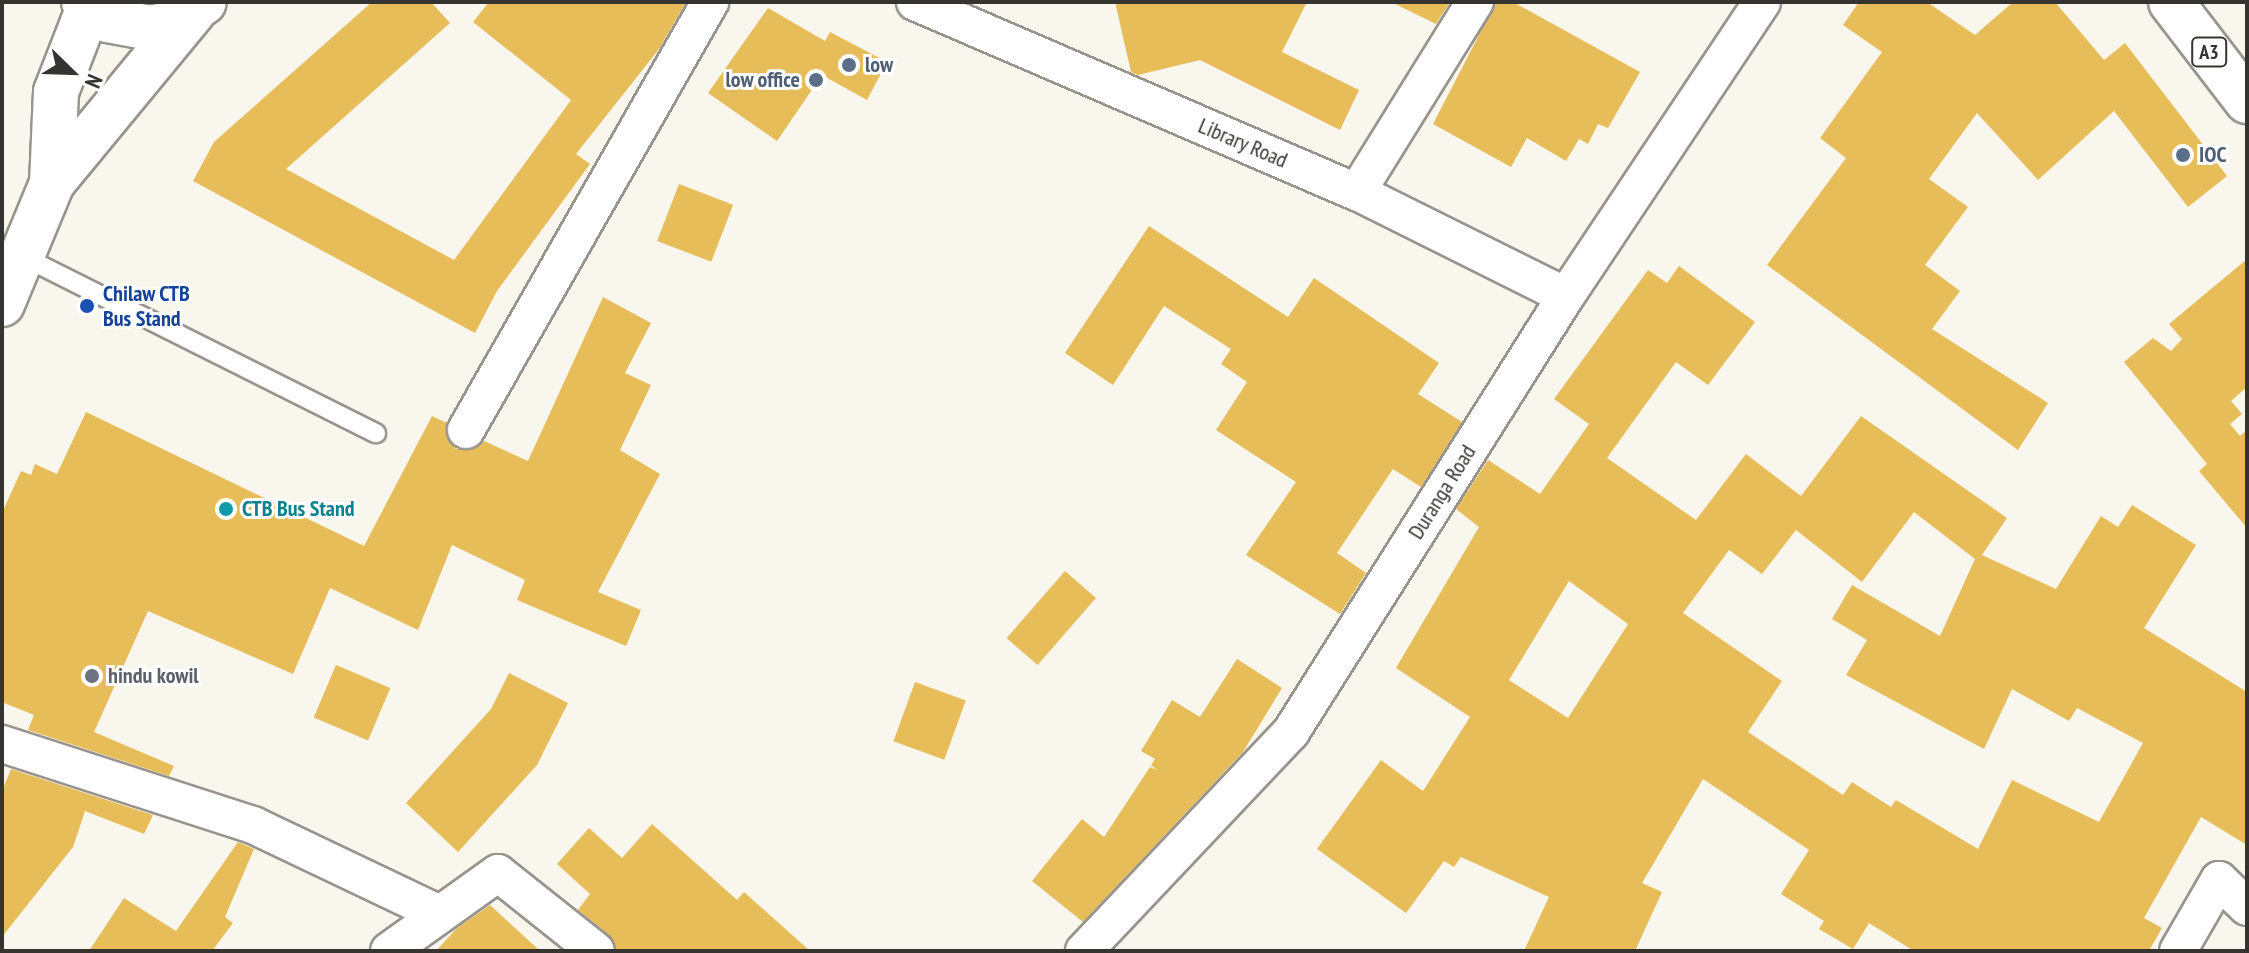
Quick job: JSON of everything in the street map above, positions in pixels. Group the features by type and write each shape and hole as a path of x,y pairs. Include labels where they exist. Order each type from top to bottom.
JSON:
{"main road":[{"name":"A3","path":"2171,2 2247,101"},
{"path":"52,183 56,92 87,5 129,27 162,26 198,7"},
{"path":"8,286 52,183 198,7"}],"street":[{"path":"466,430 710,2"},
{"name":"Library Road","path":"915,2 1357,192 1566,296"},
{"path":"1357,192 1475,2"},
{"name":"Duranga Road","path":"1084,951 1291,732 1566,296 1762,2"},
{"path":"2,744 253,825 440,914"},
{"path":"389,951 498,873 596,951"},
{"path":"2178,951 2219,880 2247,907"}],"lane":[{"path":"8,286 376,433"}],"building":[{"path":"372,2 431,2 450,23 286,169 454,260 571,100 473,22 489,2 686,2 659,49 576,154 590,164 497,291 475,333 193,181 214,142"},
{"path":"1115,2 1307,2 1282,52 1359,90 1340,130 1200,60 1138,75 1131,72"},
{"path":"1391,2 1450,2 1436,24"},
{"path":"1496,2 1513,2 1640,72 1608,128 1598,124 1588,144 1579,139 1566,161 1527,138 1511,167 1433,124"},
{"path":"1859,2 1927,2 1975,35 2013,2 2055,2 2104,60 2125,43 2227,176 2188,207 2114,111 2038,180 1977,113 1929,179 1968,207 1925,265 1960,291 1932,329 2048,403 2018,450 1767,265 1846,158 1820,138 1882,52 1843,25"},
{"path":"768,8 825,41 830,32 887,62 867,100 822,75 777,141 708,93"},
{"path":"679,184 733,205 711,262 657,241"},
{"path":"1149,226 1288,317 1314,278 1439,363 1418,394 1462,422 1421,487 1393,469 1337,553 1366,573 1340,614 1246,555 1296,482 1216,430 1247,382 1221,364 1231,349 1164,306 1113,385 1065,353"},
{"path":"2247,259 2247,387 2231,401 2242,414 2230,424 2240,436 2247,430 2247,528 2199,471 2207,464 2124,362 2153,338 2171,351 2182,339 2169,324"},
{"path":"1679,266 1755,322 1708,385 1676,362 1607,458 1696,520 1746,454 1801,496 1861,416 2007,518 1982,555 2056,589 2101,516 2118,527 2132,505 2196,545 2144,628 2247,692 2247,845 2201,817 2144,918 2162,928 2149,951 1914,951 1869,923 1853,949 1819,929 1824,921 1781,894 1809,850 1703,779 1642,883 1662,892 1635,951 1524,951 1549,897 1461,857 1454,867 1444,861 1406,913 1317,849 1381,760 1423,791 1470,717 1396,668 1479,527 1456,509 1488,460 1540,494 1589,424 1554,399 1648,270 1667,283","holes":["1914,512 1975,559 1940,636 1852,585 1832,619 1867,640 1846,675 1984,749 2012,689 2069,721 2077,708 2143,743 2099,822 2012,780 1978,849 1896,800 1891,807 1852,782 1843,795 1748,732 1782,681 1683,613 1729,550 1762,574 1796,530 1862,582","1569,581 1628,624 1568,718 1509,680"]},
{"path":"603,297 651,323 625,373 651,385 620,450 660,474 598,592 641,610 626,646 517,600 525,580 452,545 418,630 330,588 293,674 148,611 94,732 174,766 169,776 28,730 34,715 2,702 2,513 21,471 31,475 35,464 57,474 86,412 364,546 432,416 447,423 448,440 456,449 476,448 484,441 528,461"},
{"path":"1065,571 1096,598 1038,665 1007,638"},
{"path":"1237,659 1282,688 1243,752 1083,922 1032,881 1082,819 1104,837 1150,767 1157,770 1151,765 1155,759 1141,751 1172,700 1200,717"},
{"path":"336,665 390,688 368,741 314,717"},
{"path":"509,673 568,703 537,765 458,852 406,803 491,709"},
{"path":"915,682 966,700 944,760 893,741"},
{"path":"11,769 153,815 144,834 85,811 73,847 2,937 2,791"},
{"path":"652,824 737,900 744,892 810,951 617,951 609,935 578,910 590,894 557,864 589,828 622,858"},
{"path":"238,842 254,849 225,917 233,923 212,951 89,951 124,898 176,931"},
{"path":"490,905 540,951 436,951 457,928"}],"place":[{"name":"low","path":"849,65"},
{"name":"low office","path":"816,80"},
{"name":"IOC","path":"2183,155"},
{"name":"Chilaw CTB Bus Stand","path":"87,306"},
{"name":"CTB Bus Stand","path":"226,509"},
{"name":"hindu kowil","path":"92,676"}]}
